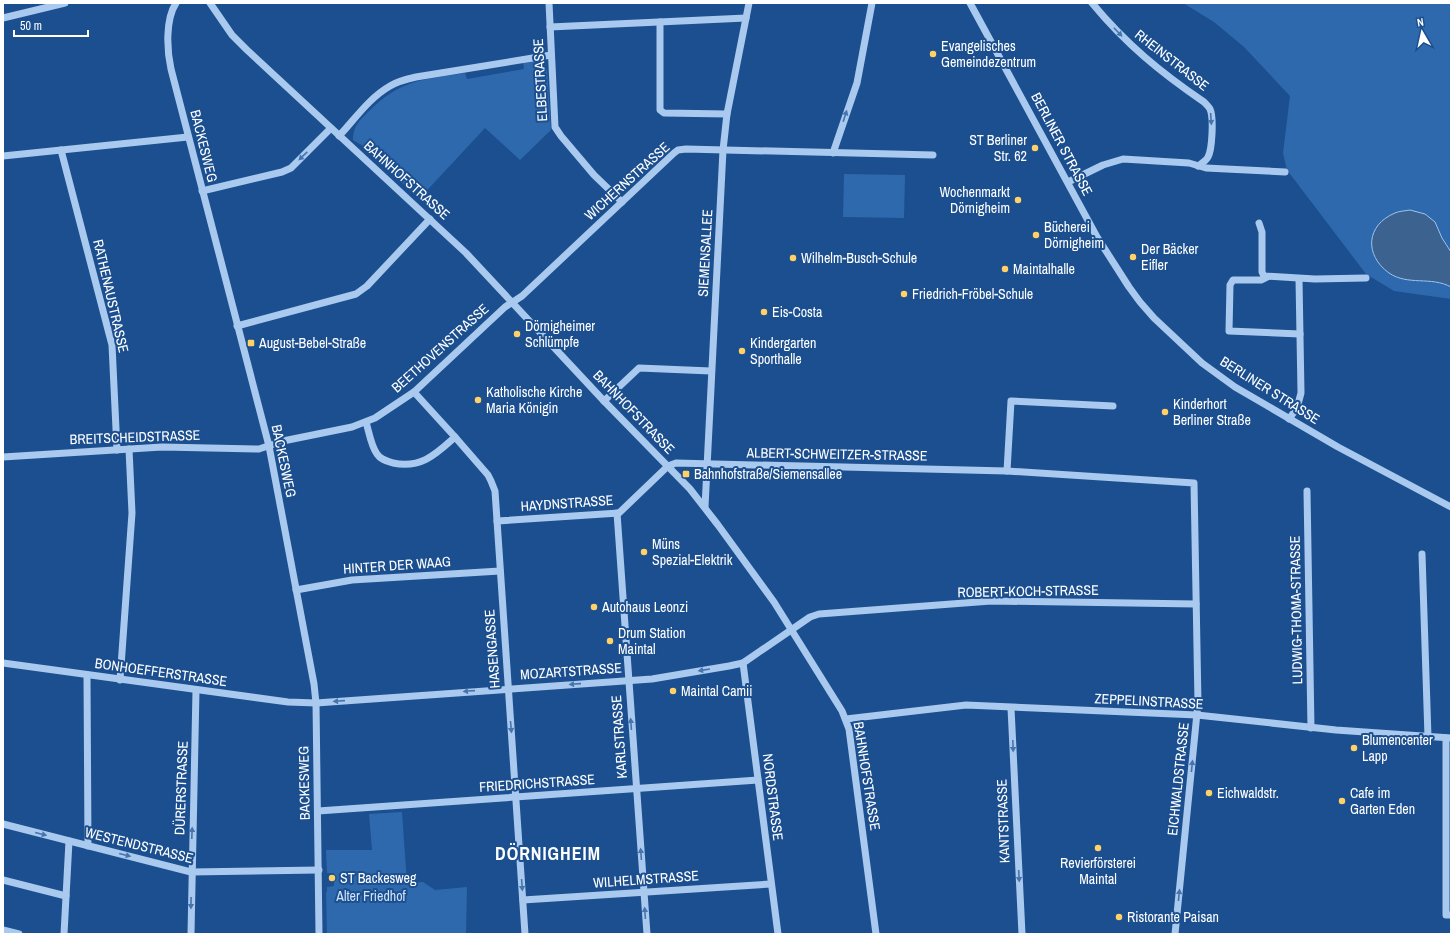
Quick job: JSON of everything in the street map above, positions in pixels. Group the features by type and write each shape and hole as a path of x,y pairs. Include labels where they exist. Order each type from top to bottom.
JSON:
{"street":[{"path":"3,18 46,5 65,3"},
{"name":"BACKESWEG","path":"176,3 171,17 168,54 170,69 269,446 314,684 316,703 319,934"},
{"name":"BAHNHOFSTRASSE","path":"210,3 232,35 330,129 466,253 604,401 668,466 705,507 774,602 846,719 850,737 876,934"},
{"name":"ELBESTRASSE","path":"549,3 554,121 557,131 594,175 622,202"},
{"name":"SIEMENSALLEE","path":"705,507 711,371 726,114 749,3"},
{"path":"833,153 857,83 872,3"},
{"name":"BERLINER STRASSE","path":"970,3 1110,258 1140,302 1154,318 1202,363 1220,377 1289,419 1394,478 1451,507"},
{"name":"RHEINSTRASSE","path":"1092,3 1134,49 1159,70 1208,106 1212,121 1209,156 1206,161 1198,166"},
{"path":"550,27 746,18"},
{"path":"660,22 660,110 664,113 726,114"},
{"path":"339,136 375,96 391,85 401,81 416,76 551,55"},
{"path":"202,192 282,172 291,168 330,129"},
{"path":"3,156 188,137"},
{"name":"RATHENAUSTRASSE","path":"61,150 112,345 117,450"},
{"name":"WICHERNSTRASSE","path":"513,302 522,296 678,150 933,155"},
{"path":"1068,182 1103,165 1123,159 1189,162 1206,168 1286,172"},
{"path":"237,326 356,294 367,286 430,219"},
{"path":"1259,223 1262,232 1262,272 1264,276 1267,277"},
{"path":"1300,334 1229,332 1230,285 1233,280 1261,280 1267,277 1299,279 1366,278"},
{"path":"1289,419 1297,408 1301,393 1299,279"},
{"name":"BEETHOVENSTRASSE","path":"269,446 340,430 366,422 385,412 414,392 505,307 513,302"},
{"path":"604,401 640,368 645,367 711,371"},
{"name":"HASENGASSE","path":"414,392 455,437 491,481 495,491 508,689 517,797 525,934"},
{"path":"1006,470 1011,401 1113,406"},
{"path":"366,422 378,455 382,459 394,463 404,464 426,460 455,437"},
{"name":"BREITSCHEIDSTRASSE","path":"3,457 129,449 187,447 259,449 269,446"},
{"path":"120,680 132,513 129,449"},
{"name":"ALBERT-SCHWEITZER-STRASSE","path":"668,466 676,463 1006,470 1194,483"},
{"name":"HAYDNSTRASSE","path":"497,521 621,512 668,466"},
{"name":"EICHWALDSTRASSE","path":"1175,934 1198,715 1194,483"},
{"name":"LUDWIG-THOMA-STRASSE","path":"1307,491 1311,728"},
{"name":"KARLSTRASSE","path":"617,513 646,934"},
{"path":"1422,554 1428,737"},
{"name":"HINTER DER WAAG","path":"296,590 352,580 500,571"},
{"name":"ROBERT-KOCH-STRASSE","path":"792,629 810,617 819,614 978,602 1196,604"},
{"name":"MOZARTSTRASSE","path":"316,703 628,681 652,678 743,663 792,629"},
{"name":"BONHOEFFERSTRASSE","path":"3,663 288,702 316,703"},
{"name":"NORDSTRASSE","path":"743,663 778,934"},
{"path":"87,675 88,846"},
{"name":"DÜRERSTRASSE","path":"191,934 191,872 196,690"},
{"name":"ZEPPELINSTRASSE","path":"846,719 966,705 1198,715 1311,728 1449,738"},
{"name":"KANTSTRASSE","path":"1011,708 1022,934"},
{"path":"1449,738 1446,915 1451,915"},
{"name":"FRIEDRICHSTRASSE","path":"318,811 758,780"},
{"name":"WESTENDSTRASSE","path":"3,824 191,872 319,870"},
{"path":"64,934 69,841"},
{"path":"3,880 66,896"},
{"name":"WILHELMSTRASSE","path":"523,900 771,884"},
{"path":"3,930 19,934"}],"green space":[{"path":"1183,3 1451,3 1451,252 1442,238 1435,222 1374,257 1389,273 1417,281 1436,281 1450,286 1451,299 1394,291 1366,274 1287,170 1283,153 1290,96 1244,47 1214,22"},
{"path":"538,60 547,69 551,130 520,160 485,128 419,199 365,147 353,140 355,127 362,118 380,101 402,87 424,80 465,73 467,79 524,69 523,62"},
{"path":"844,174 905,175 904,218 843,217"},
{"name":"Alter Friedhof","path":"402,812 407,883 423,882 435,890 467,887 466,934 327,934 326,892 327,887 334,886 334,873 327,873 326,850 372,850 369,814"}],"shaded area":[{"path":"1410,210 1425,214 1435,222 1442,238 1451,252 1451,287 1436,282 1396,277 1381,266 1375,258 1372,249 1372,241 1378,225 1385,218 1395,213"}],"place":[{"name":"Evangelisches Gemeindezentrum","path":"933,54"},
{"name":"ST Berliner Str. 62","path":"1035,148"},
{"name":"Wochenmarkt Dörnigheim","path":"1018,200"},
{"name":"Bücherei Dörnigheim","path":"1036,235"},
{"name":"Der Bäcker Eifler","path":"1133,257"},
{"name":"Wilhelm-Busch-Schule","path":"793,258"},
{"name":"Maintalhalle","path":"1005,269"},
{"name":"Friedrich-Fröbel-Schule","path":"904,294"},
{"name":"Eis-Costa","path":"764,312"},
{"name":"Dörnigheimer Schlümpfe","path":"517,334"},
{"name":"August-Bebel-Straße","path":"251,343"},
{"name":"Kindergarten Sporthalle","path":"742,351"},
{"name":"Katholische Kirche Maria Königin","path":"478,400"},
{"name":"Kinderhort Berliner Straße","path":"1165,412"},
{"name":"Bahnhofstraße/Siemensallee","path":"686,474"},
{"name":"Müns Spezial-Elektrik","path":"644,552"},
{"name":"Autohaus Leonzi","path":"594,607"},
{"name":"Drum Station Maintal","path":"610,641"},
{"name":"Maintal Camii","path":"673,691"},
{"name":"Blumencenter Lapp","path":"1354,748"},
{"name":"Eichwaldstr.","path":"1209,793"},
{"name":"Cafe im Garten Eden","path":"1342,801"},
{"name":"Revierförsterei Maintal","path":"1098,848"},
{"name":"ST Backesweg","path":"332,878"},
{"name":"Ristorante Paisan","path":"1119,917"}],"district":[{"name":"DÖRNIGHEIM","path":"548,853"}]}
